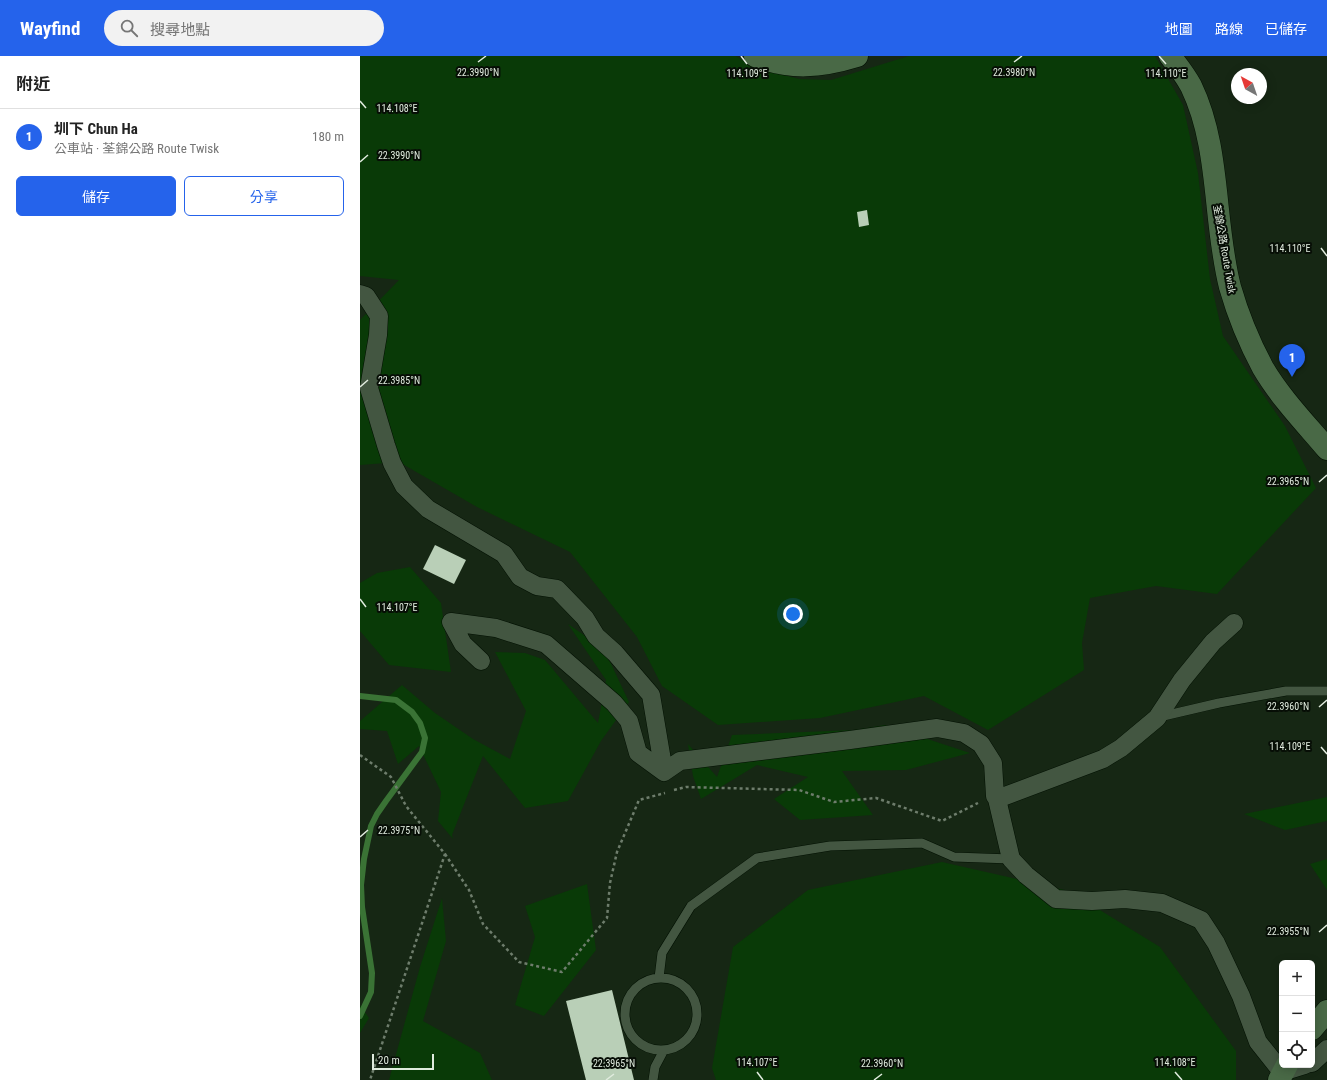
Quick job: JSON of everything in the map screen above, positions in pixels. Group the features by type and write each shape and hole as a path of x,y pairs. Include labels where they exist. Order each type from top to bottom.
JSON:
{"main road":[{"path":"755,56 780,64 808,66 831,63 857,56"},
{"name":"荃錦公路 Route Twisk","path":"1170,56 1182,70 1204,118 1212,160 1224,258 1230,286 1245,331 1264,369 1277,389 1327,449"},
{"path":"1315,1025 1327,1011"}],"street":[{"path":"360,294 366,296 379,316 378,335 369,388 392,463 404,486 428,509 504,554 520,577 536,586 557,589 585,618 596,636 615,653 651,695 664,772"},
{"path":"481,661 463,644 452,622 496,628 546,644 614,703 629,721 638,753 664,772"},
{"path":"996,798 1103,759 1121,748 1157,718 1186,675 1213,642 1234,623"},
{"path":"664,772 680,761 937,728 964,733 981,744 993,763 996,798 1011,859 1026,875 1056,899 1092,901 1125,899 1162,903 1201,920 1216,943 1226,963 1241,996 1258,1042 1283,1072 1295,1068"},
{"path":"1315,1060 1327,1049"}],"lane":[{"path":"1157,718 1219,703 1286,691 1327,691"},
{"path":"659,978 662,953 691,906 757,858 830,846 922,843 954,857 1011,859"},
{"path":"659,978 672,980 683,985 692,994 697,1006 698,1018 694,1030 687,1040 676,1048 653,1050 642,1045 634,1038 628,1028 625,1017 626,1006 631,995 638,986 659,978"},
{"path":"653,1080 655,1067 664,1050"}],"path":[{"path":"360,755 391,777 406,806 445,854 469,890 483,924 518,962 562,972 607,918 610,883 617,852 639,800 686,787 799,790 834,802 876,798 942,821 996,798"},
{"path":"370,1080 445,854"}],"green space":[{"path":"360,56 736,56 753,67 799,79 831,80 909,56 1155,56 1183,105 1198,173 1210,279 1223,336 1285,426 1316,488 1217,594 1156,586 1090,598 1082,643 1084,670 988,730 924,696 820,718 718,725 662,686 637,637 570,552 477,507 399,462 360,465 360,320 399,280 360,276"},
{"path":"410,567 441,603 451,672 389,665 360,631 360,583 377,573"},
{"path":"568,624 604,649 629,702 601,741 568,801 525,808 483,756 452,835 453,839 438,821 441,792 419,746 398,764 387,731 360,729 360,721 402,685 435,713 473,739 510,759 526,711 495,652 525,653 545,660 598,723 606,680"},
{"path":"885,725 970,753 906,770 842,771 873,815 800,820 774,799 808,777 757,765 701,799 693,776 688,744 717,777 732,735 854,730"},
{"path":"1327,797 1327,821 1285,830 1244,814"},
{"path":"1327,859 1327,890 1310,864"},
{"path":"942,862 1069,891 1160,947 1236,1051 1236,1080 716,1080 712,1068 733,947 808,890"},
{"path":"587,884 596,950 544,1016 515,1005 535,937 525,906"},
{"path":"442,898 446,941 423,1021 480,1053 492,1080 389,1080 420,967"},
{"path":"360,1005 369,1018 360,1033"}],"building":[{"path":"867,210 869,225 859,227 857,212"},
{"path":"435,545 466,560 454,584 423,569"},
{"path":"612,990 634,1080 586,1080 566,1001"}],"waterway":[{"path":"360,696 396,700 412,712 420,723 425,738 422,752 377,814 371,826 364,859 361,885 362,907 372,973 371,992 360,1016"}],"place":[{"name":"圳下 Chun Ha","path":"1292,377"}]}
